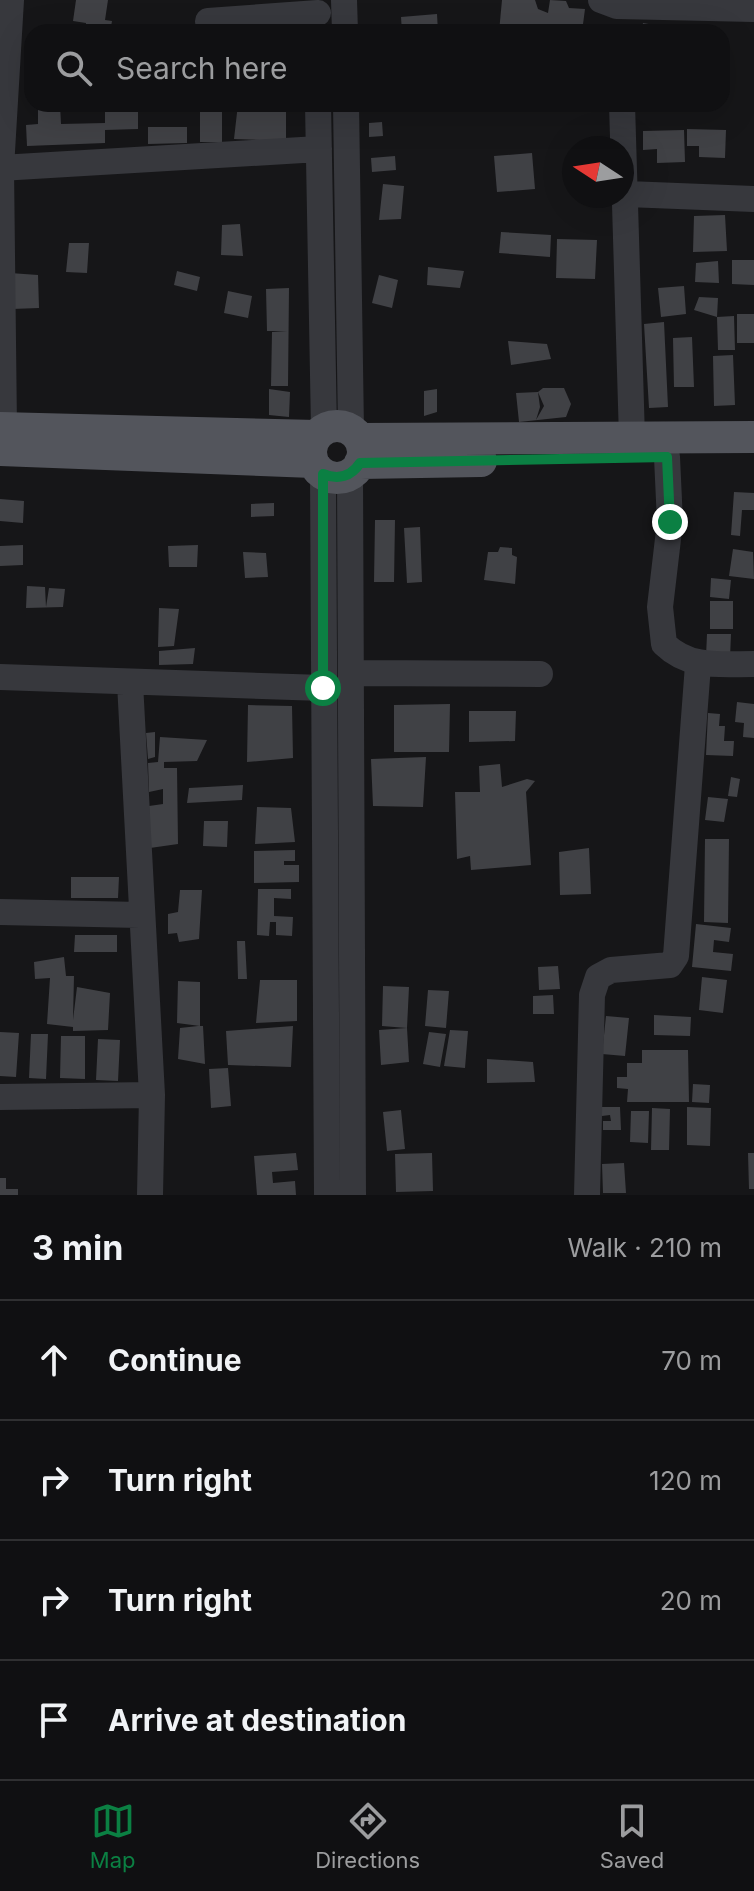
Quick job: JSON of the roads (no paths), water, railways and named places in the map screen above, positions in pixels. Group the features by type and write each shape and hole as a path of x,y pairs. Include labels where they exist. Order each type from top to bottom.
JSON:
{"main road":[{"path":"1,435 337,451 667,457 754,455"},
{"path":"337,451 632,438 754,437"}],"street":[{"path":"1,435 0,168 11,0"},
{"path":"344,0 345,24"},
{"path":"612,13 754,9"},
{"path":"208,21 318,15"},
{"path":"318,112 353,673 353,1195"},
{"path":"327,1195 323,688 337,451 346,112"},
{"path":"622,112 624,136"},
{"path":"0,168 319,149"},
{"path":"634,194 754,199"},
{"path":"627,208 632,438"},
{"path":"667,457 670,522 660,607 664,644 676,656 698,665 754,664"},
{"path":"587,1195 592,995 598,977 611,970 670,965 676,956 698,665"},
{"path":"353,673 540,674"},
{"path":"0,677 323,688"},
{"path":"130,683 152,1095 150,1195"},
{"path":"0,912 140,915"},
{"path":"0,1097 152,1095"}]}
